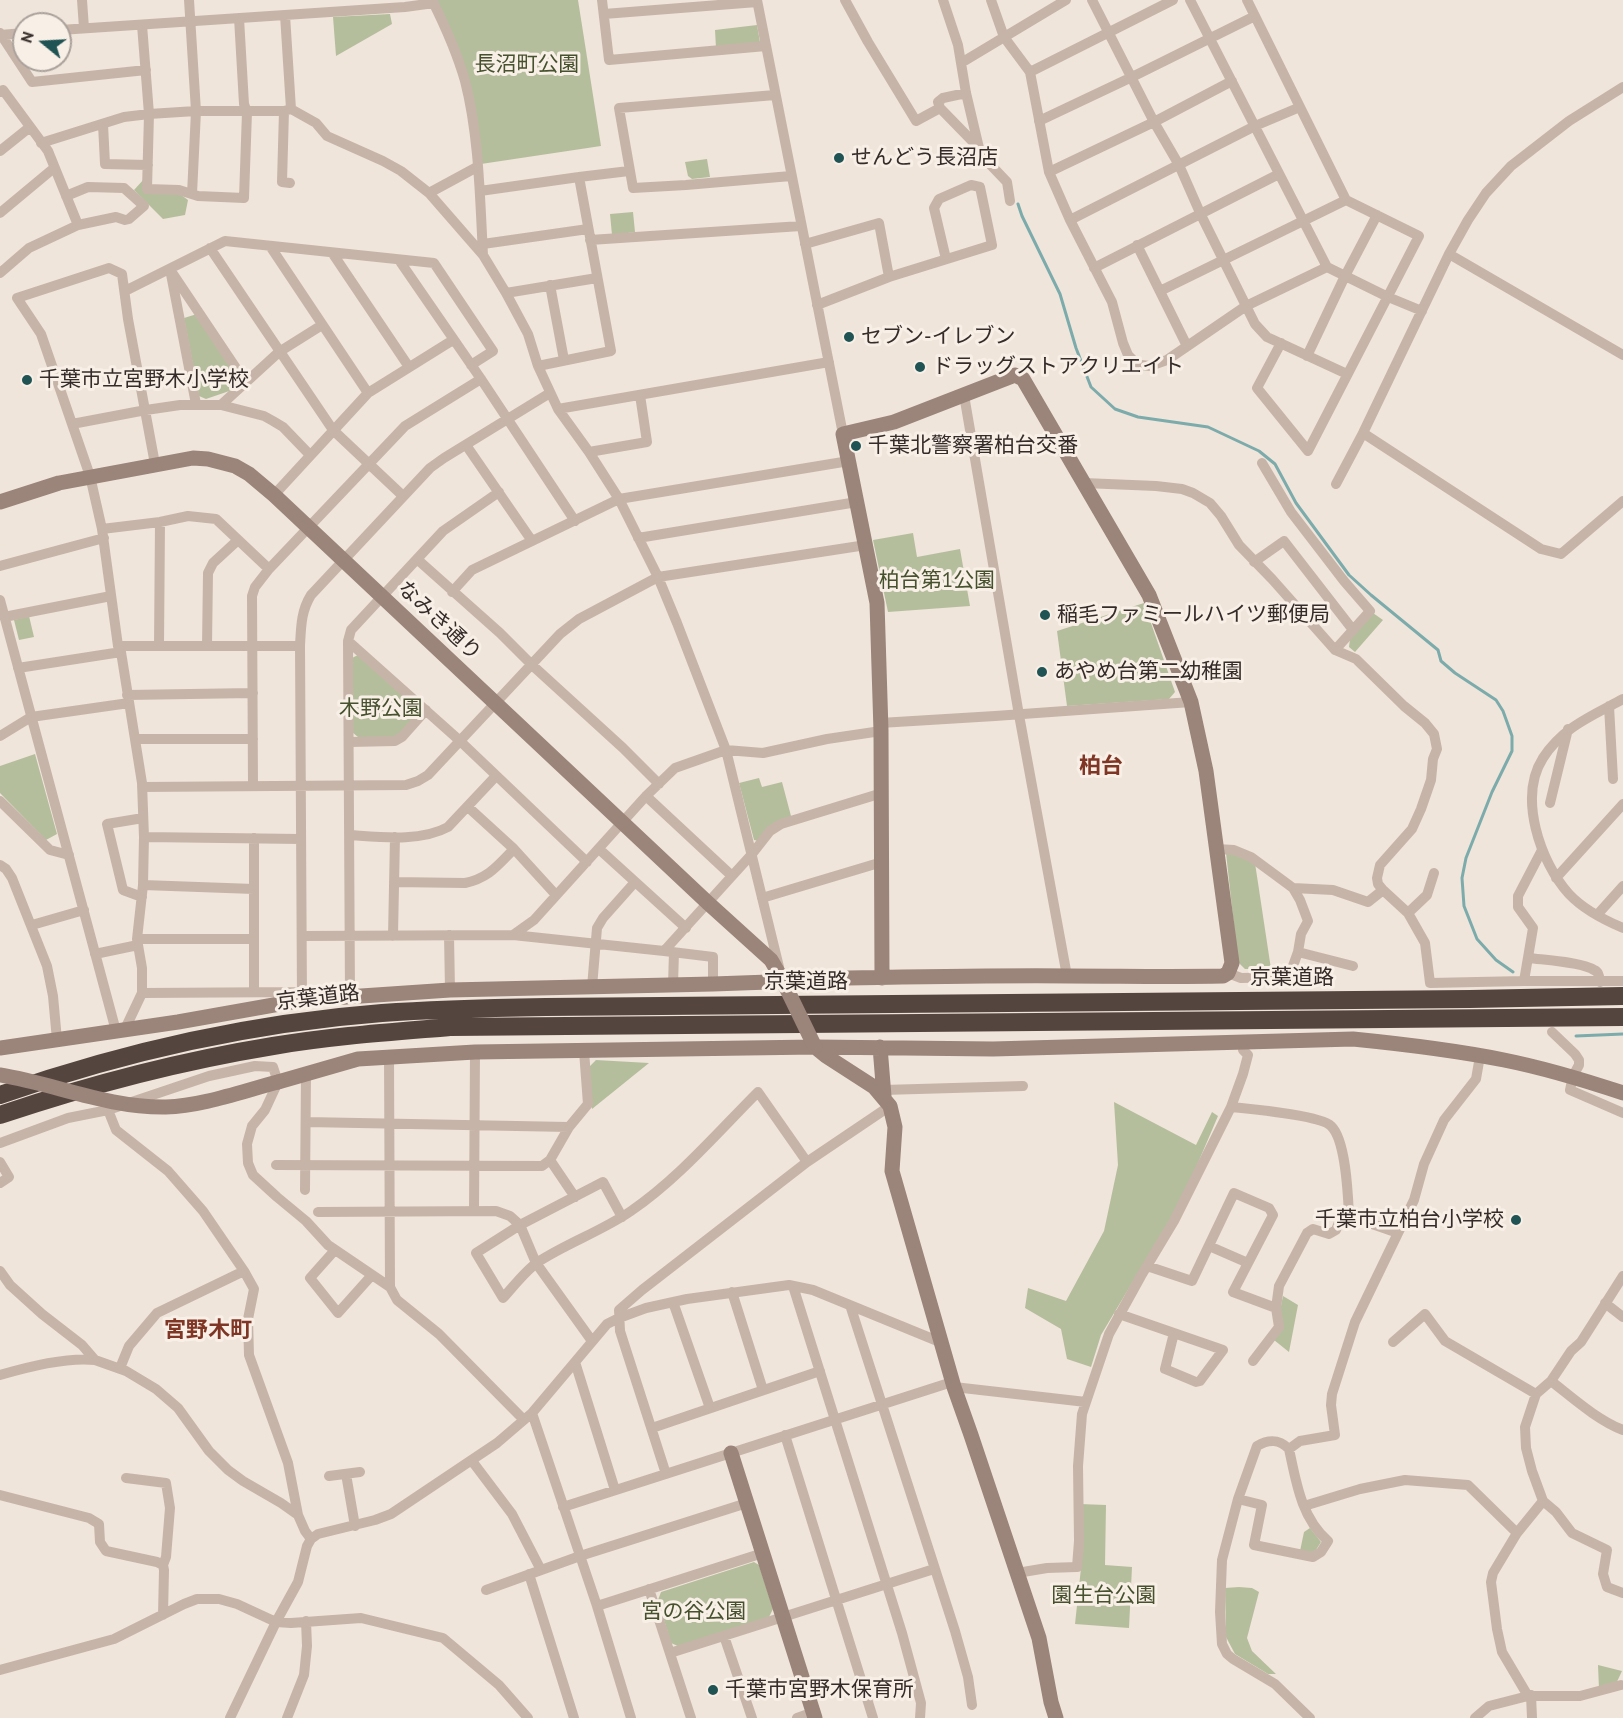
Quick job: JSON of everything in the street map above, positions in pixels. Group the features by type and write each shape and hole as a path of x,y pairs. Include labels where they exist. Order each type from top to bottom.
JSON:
{"highway":[{"name":"京葉道路","path":"0,1095 111,1060 222,1034 393,1012 546,1007 1459,1000 1623,996"},
{"name":"京葉道路","path":"0,1115 117,1080 224,1054 345,1036 450,1027 1623,1017"},
{"path":"0,1127 117,1080"}],"street":[{"path":"82,0 84,28"},
{"path":"189,0 196,111 192,194"},
{"path":"602,0 609,60 766,46"},
{"path":"845,0 916,121 940,108"},
{"path":"943,0 958,45 979,148"},
{"path":"992,0 1004,37 1030,72 1049,172 1070,220 1112,302 1128,355 1134,361 1150,366 1167,360 1246,306 1327,267"},
{"path":"961,63 1004,37 1045,5 1066,0"},
{"path":"1092,0 1154,122 1179,165 1201,215 1260,331 1268,337 1347,374"},
{"path":"1030,72 1173,0"},
{"path":"1190,0 1327,267 1422,311"},
{"path":"1247,0 1346,200 1419,236 1308,451 1257,388 1281,343"},
{"path":"604,15 757,1 877,603 882,793 882,978"},
{"path":"72,29 405,7 433,2 455,50 465,81 474,128 483,249"},
{"path":"285,15 288,110 282,182 290,183"},
{"path":"1039,121 1255,16"},
{"path":"142,24 149,114 147,189 179,190 198,196 244,198 247,112 244,105 239,18"},
{"path":"0,34 32,82 146,70"},
{"path":"1049,172 1154,122 1232,81"},
{"path":"1336,484 1449,254 1486,193 1511,166 1569,121 1623,87"},
{"path":"0,92 3,90 48,152 78,225"},
{"path":"966,93 943,98 938,102 940,108 979,148 986,160 1007,182 1010,201"},
{"path":"775,95 619,108 629,171 633,188 791,176"},
{"path":"1070,220 1255,126 1300,107"},
{"path":"41,143 124,117 196,111 288,110 316,123 327,136 392,166 429,193 483,249 528,334 538,366 558,409 619,499 658,577 677,623 726,750 782,979"},
{"path":"103,124 105,164 148,165"},
{"path":"0,151 30,127"},
{"path":"0,213 54,168"},
{"path":"429,193 477,168"},
{"path":"480,191 629,171"},
{"path":"1094,268 1279,174"},
{"path":"538,366 611,351 579,177"},
{"path":"817,305 889,277 992,245 980,187 971,185 939,199 934,208 946,259"},
{"path":"0,273 29,248 78,225 116,217 129,219 144,207 124,188 88,187 66,196"},
{"path":"1160,291 1346,200"},
{"path":"1308,356 1345,276 1377,215"},
{"path":"804,244 879,223 889,277"},
{"path":"483,249 589,235 801,226"},
{"path":"124,291 225,241 434,263 493,351 471,365"},
{"path":"1137,245 1187,346"},
{"path":"270,246 368,393"},
{"path":"210,248 333,430 403,496"},
{"path":"333,254 409,367"},
{"path":"1449,254 1623,355"},
{"path":"399,260 575,521"},
{"path":"120,1030 142,993 142,968 138,942 143,885 142,787 103,534 90,476 41,334 17,298 110,268 122,274 155,464"},
{"path":"170,269 246,383"},
{"path":"170,269 196,404"},
{"path":"506,293 597,278"},
{"path":"550,285 564,360"},
{"path":"221,405 279,352 322,325"},
{"path":"274,495 368,393 453,340"},
{"path":"558,409 829,362"},
{"path":"142,993 254,992 302,996 350,996 450,990 769,982 782,979 1194,977 1223,976 1228,973 1232,963 1217,849 1206,771 1191,702 1149,595 1023,380 1015,375 894,422 843,434"},
{"path":"253,786 252,596 255,587 269,569 405,426 481,379"},
{"path":"302,996 300,645 301,618 306,604 311,595 430,468 550,393"},
{"path":"589,453 647,442 640,395"},
{"path":"964,395 1067,976"},
{"path":"72,424 146,410 196,404 221,405 264,416 283,428 310,454"},
{"path":"1363,433 1541,549 1561,554 1623,501"},
{"path":"466,445 532,541"},
{"name":"なみき通り","path":"0,502 59,483 193,458 222,462 249,474 771,960 815,1047"},
{"path":"452,592 472,570 619,499 849,461"},
{"path":"1262,463 1290,512 1370,611 1335,650"},
{"path":"1084,483 1182,489 1210,503 1239,545 1335,650 1356,659 1434,734 1437,749 1431,780 1412,829 1380,865 1377,878 1383,890 1408,913 1425,943 1430,983 1623,981"},
{"path":"350,996 348,641 351,630 443,531 499,492"},
{"path":"638,538 857,502"},
{"path":"0,566 103,534 188,516 216,519 269,569"},
{"path":"159,646 160,522"},
{"path":"207,646 208,573 213,563 238,540"},
{"path":"1254,562 1284,541 1353,630"},
{"path":"142,787 406,785 418,781 428,775 560,634 579,619 658,577 866,545"},
{"path":"418,560 500,633 659,784"},
{"path":"4,623 111,596"},
{"path":"0,600 4,623 95,954 120,1030"},
{"path":"348,641 459,740 587,862"},
{"path":"18,668 119,649 159,646 300,645"},
{"path":"0,736 31,717 128,699 253,693"},
{"path":"1623,699 1568,729 1542,759 1533,783 1532,809 1542,850 1556,878 1570,895 1597,915 1623,928"},
{"path":"513,935 534,920 646,796 675,768 726,750 763,753 881,727 1191,702"},
{"path":"1609,706 1613,779"},
{"path":"350,742 395,741 402,737 426,710"},
{"path":"1550,803 1568,729"},
{"path":"135,739 253,739"},
{"path":"350,835 395,837 439,832 448,827 496,776"},
{"path":"673,985 669,951 686,928 770,831 781,824 882,793"},
{"path":"646,796 732,876"},
{"path":"0,801 50,850 69,855"},
{"path":"1556,878 1623,804"},
{"path":"468,807 514,849 556,895"},
{"path":"142,897 123,890 107,824 143,818"},
{"path":"144,837 301,839"},
{"path":"393,936 395,837"},
{"path":"254,838 254,992"},
{"path":"394,882 465,883 474,881 491,872 514,849"},
{"path":"599,849 686,928"},
{"path":"1217,849 1234,850 1251,857 1293,888 1308,921 1301,934 1298,952 1289,977 1241,978 1228,973"},
{"path":"1524,981 1533,928 1518,907 1518,896 1542,850"},
{"path":"762,898 882,862"},
{"path":"0,866 6,869 12,878 47,966 53,996 57,1040"},
{"path":"1408,913 1427,896 1434,873"},
{"path":"592,987 594,944 599,923 635,882"},
{"path":"143,885 254,889"},
{"path":"1597,915 1623,886"},
{"path":"1293,888 1333,890 1368,902 1383,890"},
{"path":"32,925 84,910"},
{"path":"753,944 770,932"},
{"path":"449,935 450,990"},
{"path":"302,936 513,935 669,951 713,957 713,984"},
{"path":"95,954 138,942 254,939"},
{"path":"1298,952 1354,964"},
{"path":"1529,958 1594,969 1599,974 1600,981"},
{"path":"0,1048 120,1030 302,996"},
{"path":"1552,1032 1579,1060 1570,1090 1623,1113"},
{"path":"0,1075 112,1101 168,1107 214,1099 358,1059 389,1056 475,1052 815,1047 993,1049 1353,1039 1400,1043 1504,1060 1573,1076 1623,1093"},
{"path":"1017,1572 1077,1567 1078,1466 1081,1422 1086,1402 1119,1314 1174,1221 1231,1107 1248,1055 1243,1050 1244,1041"},
{"path":"815,1047 862,1077 886,1098"},
{"path":"880,1047 886,1098 895,1127 892,1171 953,1385 1039,1638 1056,1718"},
{"path":"276,1165 542,1166 550,1160 569,1127 588,1104 584,1051"},
{"path":"474,1211 475,1052"},
{"path":"389,1056 390,1287 397,1300 439,1334 528,1417 580,1556 631,1718"},
{"path":"1289,1449 1300,1441 1335,1435 1330,1405 1354,1322 1414,1200 1424,1164 1444,1120 1476,1079 1480,1056"},
{"path":"0,1143 68,1118 108,1110 209,1076 255,1066 273,1067 278,1082 265,1110 252,1126 248,1144 248,1162 253,1175 306,1221 328,1245 390,1287"},
{"path":"305,1190 306,1074"},
{"path":"666,1474 620,1331 620,1310 642,1290 886,1098 1023,1086"},
{"path":"622,1217 603,1182 520,1225 476,1253 503,1298 536,1263 622,1217 632,1210 683,1168 758,1092 807,1162"},
{"path":"1231,1107 1320,1120 1331,1126 1338,1138 1347,1173 1349,1216"},
{"path":"108,1110 116,1131 168,1171 203,1211 254,1289 248,1319 249,1355 288,1463 298,1515 311,1539"},
{"path":"306,1122 569,1127"},
{"path":"550,1160 575,1197"},
{"path":"0,1162 9,1177 0,1183"},
{"path":"1147,1266 1192,1281 1234,1193 1269,1208 1273,1215 1233,1292 1276,1308"},
{"path":"318,1212 496,1211 510,1216 520,1225 536,1263 592,1341"},
{"path":"1253,1361 1279,1327 1276,1308 1280,1286 1307,1233 1313,1229 1329,1234 1336,1230 1341,1217 1349,1216 1398,1233"},
{"path":"1209,1246 1248,1263"},
{"path":"335,1250 310,1278 338,1313 372,1275"},
{"path":"0,1271 10,1285 82,1345 95,1360"},
{"path":"120,1368 129,1346 157,1313 244,1271"},
{"path":"1623,1276 1581,1342 1571,1351 1551,1381 1536,1394 1526,1427 1526,1448 1543,1501 1556,1512 1572,1533 1607,1550 1603,1574 1607,1587 1623,1593"},
{"path":"230,1718 298,1582 306,1546 311,1539 318,1534 355,1526 392,1514 497,1443 528,1417 607,1324 646,1308 673,1302 732,1292 793,1286 813,1290 940,1342"},
{"path":"793,1286 902,1634 921,1703 920,1718"},
{"path":"732,1292 763,1390"},
{"path":"673,1302 710,1408"},
{"path":"1605,1303 1623,1317"},
{"path":"850,1305 955,1631 965,1665 972,1706"},
{"path":"1119,1314 1223,1350 1200,1381 1196,1382 1165,1369 1174,1334"},
{"path":"1393,1342 1425,1314 1445,1341 1536,1394"},
{"path":"0,1375 40,1365 87,1359 120,1368 156,1389 178,1408 209,1451 228,1470 298,1515"},
{"path":"575,1362 615,1490"},
{"path":"652,1428 820,1371"},
{"path":"1551,1381 1579,1404 1623,1430"},
{"path":"563,1507 883,1404 953,1385 1086,1402"},
{"path":"785,1436 873,1718"},
{"path":"1238,1499 1262,1505 1254,1545 1313,1557 1321,1552 1328,1540 1317,1529 1301,1501 1289,1449 1274,1440 1257,1446 1238,1499 1222,1560 1220,1612 1222,1644 1227,1654 1275,1684 1310,1718"},
{"path":"731,1453 814,1715 797,1718"},
{"path":"472,1461 512,1514 542,1570"},
{"path":"328,1476 360,1472"},
{"path":"346,1474 355,1526"},
{"path":"126,1478 166,1483 170,1508 166,1557 163,1565 163,1615"},
{"path":"1304,1506 1360,1489 1405,1480 1468,1485 1517,1533"},
{"path":"0,1495 89,1518 99,1524 100,1542 106,1551 163,1565"},
{"path":"1532,1718 1529,1696 1502,1652 1491,1582 1493,1573 1517,1533 1543,1501"},
{"path":"486,1590 580,1556 747,1503"},
{"path":"597,1606 763,1553"},
{"path":"670,1653 934,1569"},
{"path":"529,1574 574,1718"},
{"path":"649,1589 691,1718"},
{"path":"0,1670 114,1639 197,1599 219,1599 237,1604 276,1622 361,1618 443,1638 499,1685 528,1718"},
{"path":"287,1718 303,1675 307,1646 306,1621"},
{"path":"723,1636 752,1718"},
{"path":"1475,1718 1489,1706 1529,1696 1580,1696 1622,1685"}],"green space":[{"name":"長沼町公園","path":"436,0 578,0 601,146 481,164 470,88"},
{"path":"390,14 392,24 336,56 333,17"},
{"path":"757,25 760,42 716,48 715,30"},
{"path":"707,159 710,177 692,179 688,176 685,162"},
{"path":"144,179 143,191 180,194 188,200 185,215 163,219 134,190"},
{"path":"633,212 635,232 612,235 610,214"},
{"path":"197,314 243,381 241,387 206,399 199,396 184,318"},
{"name":"柏台第1公園","path":"913,533 917,557 960,549 970,606 888,612 873,540"},
{"path":"1144,603 1175,692 1169,699 1067,706 1057,631"},
{"path":"1373,613 1383,620 1355,652 1349,647 1350,639"},
{"path":"29,616 34,637 19,640 14,620"},
{"name":"木野公園","path":"360,654 422,708 399,737 358,737 352,732 352,658"},
{"path":"35,754 57,834 46,840 0,793 0,766"},
{"path":"759,778 762,787 782,782 791,816 759,841 754,840 739,783"},
{"path":"1226,853 1239,855 1255,863 1271,969 1245,969 1238,962"},
{"path":"596,1060 649,1063 592,1109 587,1069"},
{"path":"1114,1102 1196,1145 1212,1112 1218,1116 1189,1184 1164,1233 1101,1335 1091,1367 1067,1359 1061,1329 1025,1308 1028,1288 1066,1301 1104,1231 1118,1165"},
{"path":"1283,1296 1298,1305 1289,1352 1274,1340"},
{"name":"園生台公園","path":"1080,1504 1106,1505 1105,1565 1132,1567 1129,1628 1075,1624 1081,1568"},
{"path":"1310,1528 1321,1542 1316,1550 1310,1553 1300,1551 1304,1532"},
{"name":"宮の谷公園","path":"754,1562 759,1565 773,1609 769,1617 680,1647 671,1643 658,1600 661,1592"},
{"path":"1225,1588 1252,1588 1259,1592 1247,1638 1252,1651 1276,1674 1268,1674 1235,1654 1226,1637"},
{"path":"1598,1665 1622,1671 1615,1686 1599,1689"}],"waterway":[{"path":"1018,204 1060,294 1076,348 1091,387 1115,409 1138,417 1208,427 1259,451 1275,464 1296,503 1349,575 1438,650 1441,661 1455,673 1496,700 1503,711 1512,736 1512,751 1492,792 1466,858 1462,878 1464,906 1477,939 1496,960 1513,972"},
{"path":"1576,1036 1623,1034"}],"place":[{"name":"せんどう長沼店","path":"839,158"},
{"name":"セブン-イレブン","path":"849,337"},
{"name":"ドラッグストアクリエイト","path":"920,367"},
{"name":"千葉市立宮野木小学校","path":"27,380"},
{"name":"千葉北警察署柏台交番","path":"856,446"},
{"name":"稲毛ファミールハイツ郵便局","path":"1045,615"},
{"name":"あやめ台第二幼稚園","path":"1042,672"},
{"name":"千葉市立柏台小学校","path":"1516,1220"},
{"name":"千葉市宮野木保育所","path":"713,1690"}],"district":[{"name":"柏台","path":"1101,767"},
{"name":"宮野木町","path":"208,1331"}]}
